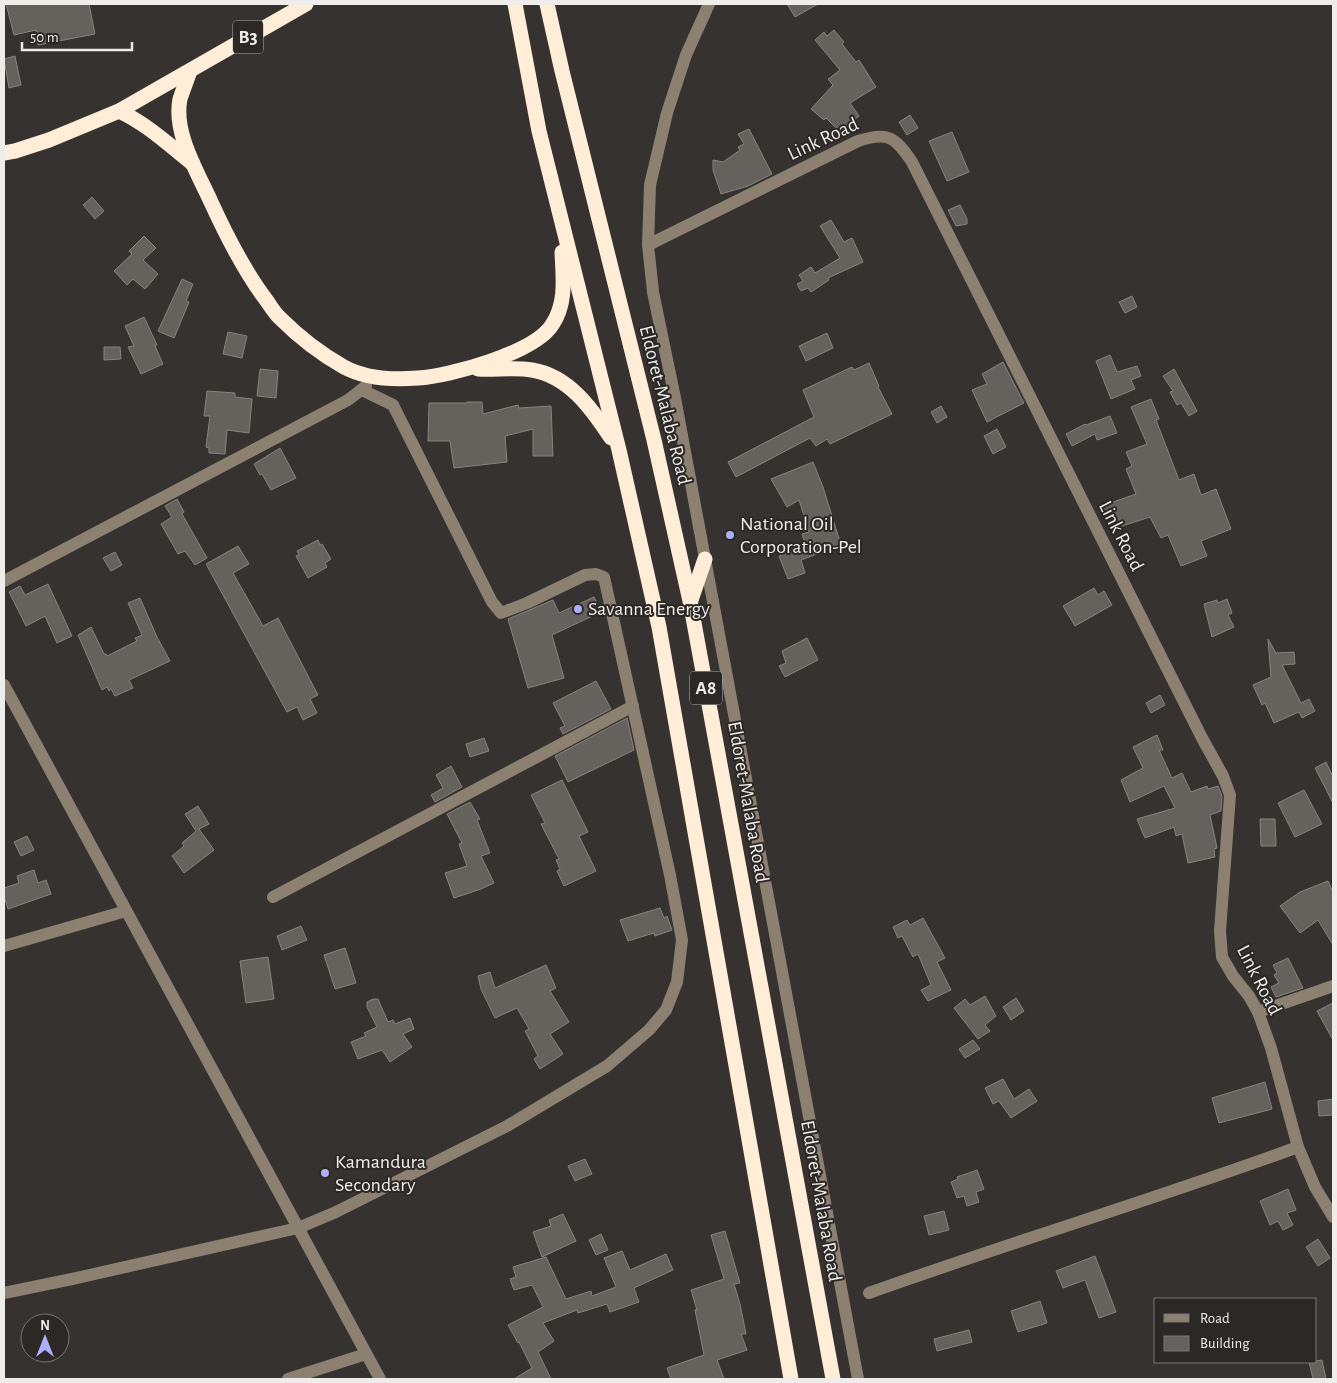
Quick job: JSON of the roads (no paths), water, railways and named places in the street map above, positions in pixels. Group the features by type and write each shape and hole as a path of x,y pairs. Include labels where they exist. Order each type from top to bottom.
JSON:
{"highway":[{"name":"B3","path":"4,153 49,140 120,112 306,4"},
{"name":"A8","path":"515,4 539,131 619,450 659,627 790,1379"},
{"name":"Eldoret-Malaba Road","path":"547,4 562,72 654,440 690,601 833,1379"},
{"path":"190,70 180,100 181,131 194,165 240,261 258,290 280,318 330,358 347,368 375,377 419,378 464,369 514,353 532,344 546,333 557,317 562,302 564,283 559,208"},
{"path":"120,112 133,118 156,134 194,165"},
{"path":"464,369 515,368 549,374 566,384 577,394 600,421 619,450"},
{"path":"690,601 705,559"}],"street":[{"name":"Eldoret-Malaba Road","path":"709,4 686,55 667,113 650,185 648,245 652,292 675,398 858,1379"},
{"name":"Link Road","path":"648,245 858,141 874,136 888,137 904,150 912,162 1193,721 1223,776 1230,796 1220,931 1222,957 1258,1012 1271,1048 1298,1147 1316,1187 1333,1217"},
{"path":"4,581 348,400 375,377"},
{"path":"4,1293 72,1280 298,1228 336,1212 499,1130 552,1100 607,1066 649,1030 666,1010 677,982 682,940 670,876 604,577 596,574 585,575 527,603 501,613 492,602 393,405 362,390"},
{"path":"4,685 380,1379"},
{"path":"273,897 633,706"},
{"path":"4,946 126,911"},
{"path":"1258,1012 1333,986"},
{"path":"869,1293 960,1261 1117,1211 1298,1147"},
{"path":"288,1379 366,1354"}],"place":[{"name":"National Oil Corporation-Pel","path":"730,535"},
{"name":"Savanna Energy","path":"578,609"},
{"name":"Kamandura Secondary","path":"325,1173"}]}
